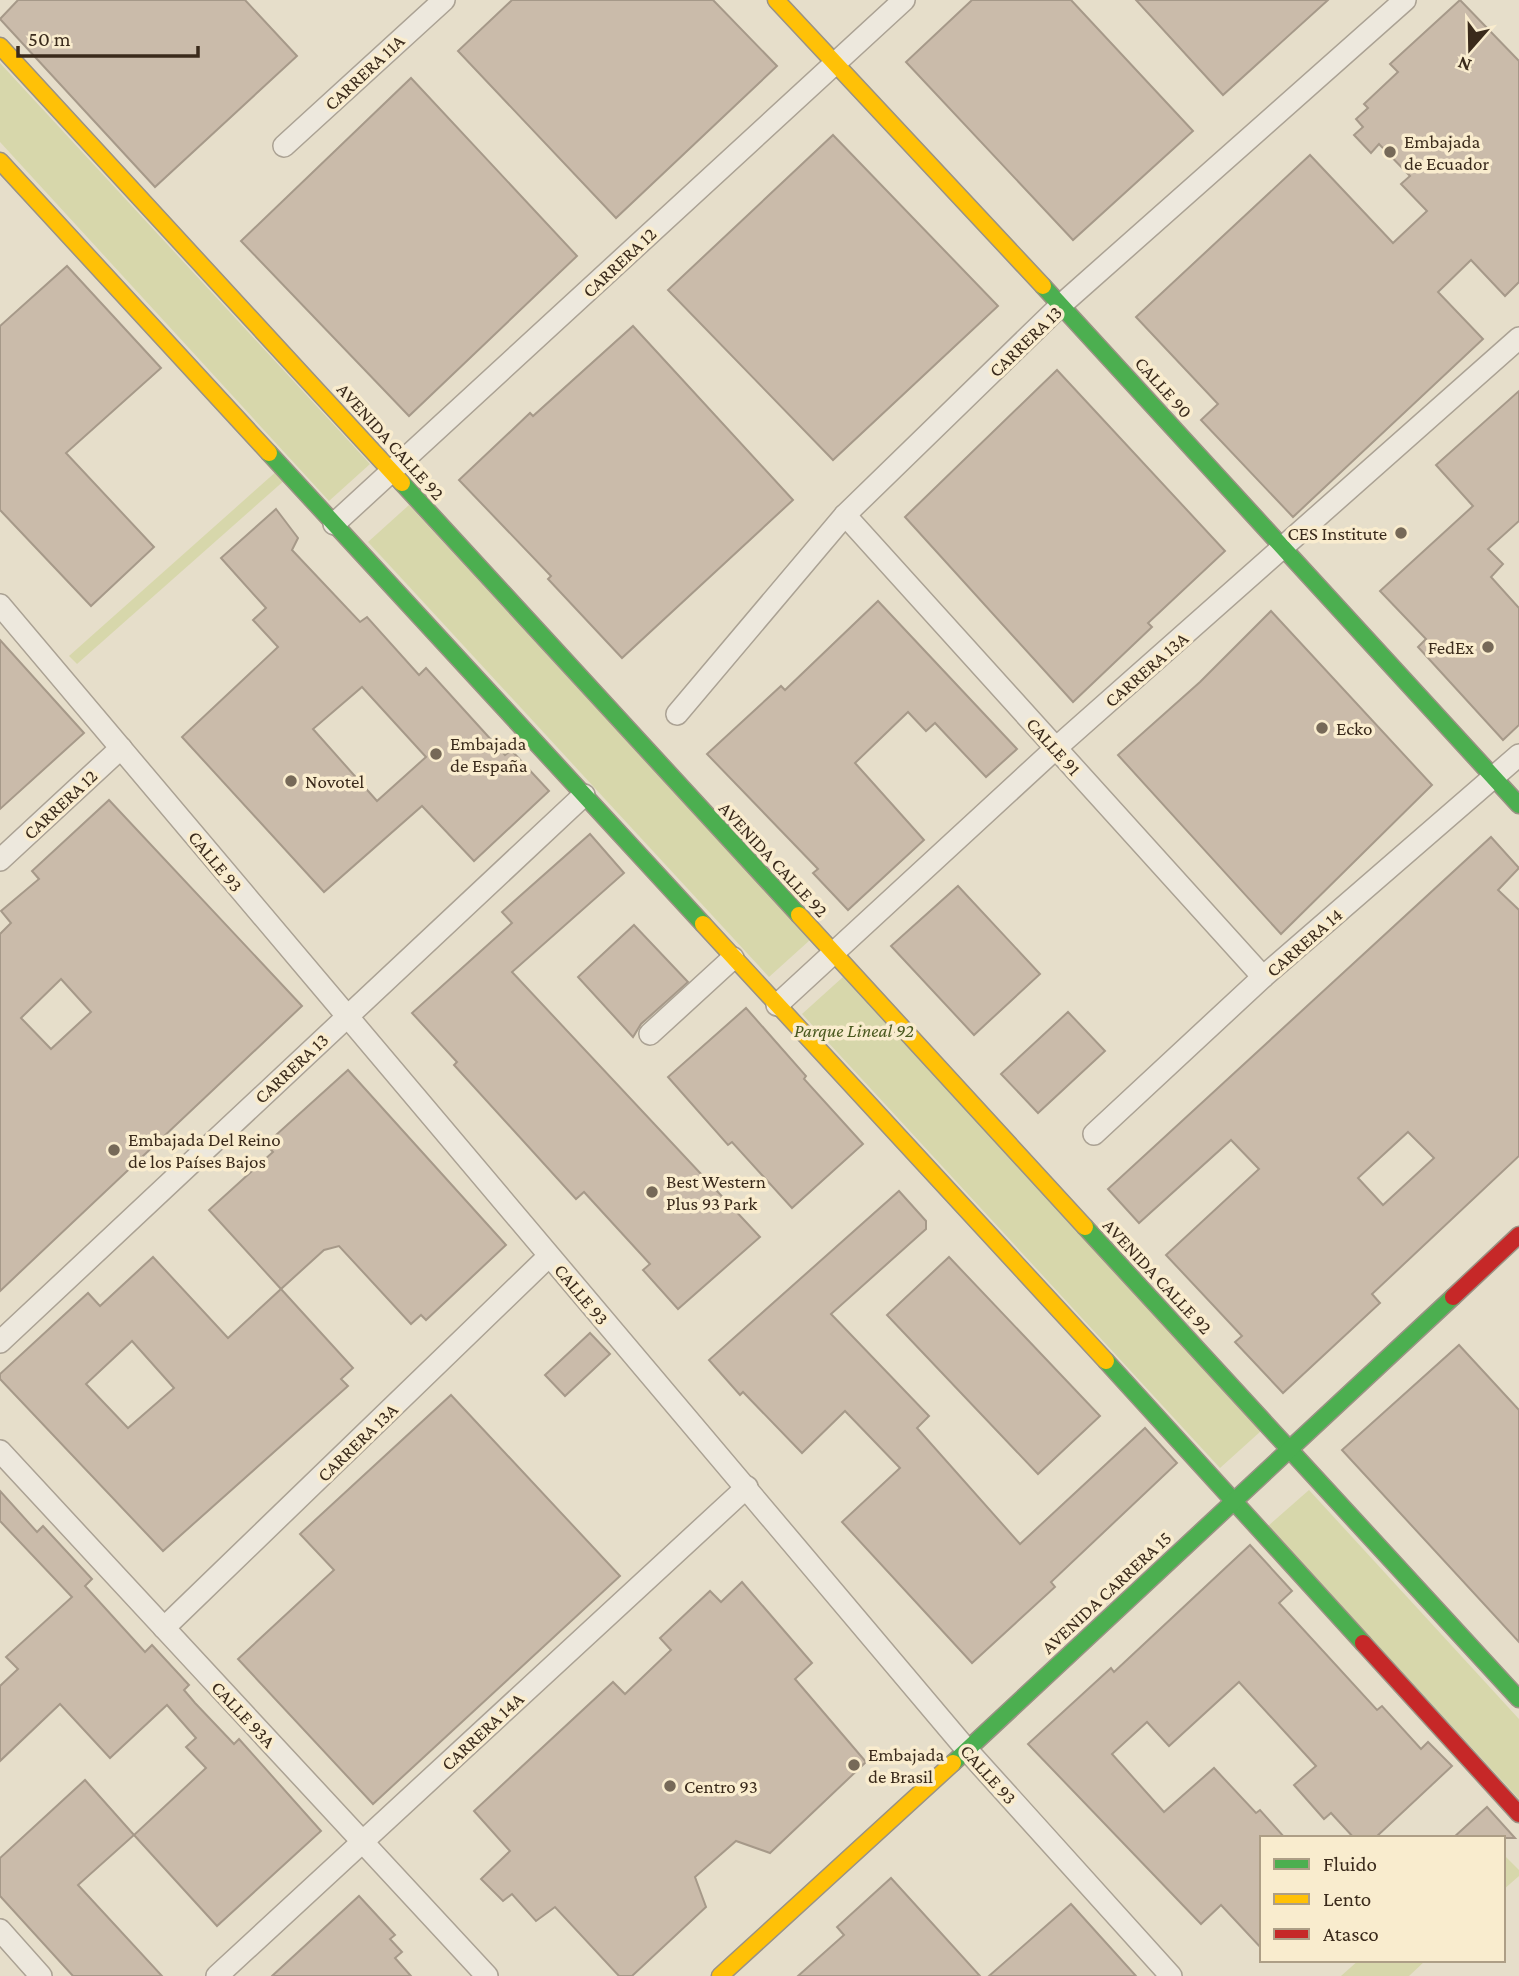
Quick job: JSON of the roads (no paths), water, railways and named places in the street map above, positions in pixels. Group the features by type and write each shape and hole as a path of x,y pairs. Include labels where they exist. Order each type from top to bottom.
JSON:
{"main road":[{"name":"CALLE 90","path":"776,0 1062,305 1283,550 1519,805"},
{"name":"AVENIDA CALLE 92","path":"0,46 1519,1699"},
{"path":"0,161 1519,1814"},
{"name":"AVENIDA CARRERA 15","path":"720,1976 967,1750 1519,1235"}],"street":[{"name":"CARRERA 11A","path":"284,146 444,0"},
{"name":"CARRERA 12","path":"334,524 904,0"},
{"name":"CARRERA 13","path":"677,714 845,515 1062,305 1405,0"},
{"name":"CARRERA 13A","path":"776,1005 1056,748 1283,550 1519,338"},
{"name":"CALLE 91","path":"845,515 1263,977"},
{"name":"CALLE 93","path":"0,605 967,1750 1171,1976"},
{"name":"CARRERA 12","path":"0,860 121,748"},
{"name":"CARRERA 14","path":"1094,1134 1263,977 1519,755"},
{"name":"CARRERA 13","path":"0,1342 584,795"},
{"path":"650,1034 733,958"},
{"name":"CARRERA 13A","path":"164,1628 550,1255"},
{"name":"CALLE 93A","path":"0,1451 488,1976"},
{"name":"CARRERA 14A","path":"217,1976 747,1487"},
{"path":"0,1930 41,1976"}],"place":[{"name":"Embajada de Ecuador","path":"1390,152"},
{"name":"CES Institute","path":"1401,533"},
{"name":"FedEx","path":"1488,647"},
{"name":"Ecko","path":"1322,728"},
{"name":"Embajada de España","path":"436,754"},
{"name":"Novotel","path":"291,781"},
{"name":"Embajada Del Reino de los Países Bajos","path":"114,1150"},
{"name":"Best Western Plus 93 Park","path":"652,1192"},
{"name":"Embajada de Brasil","path":"854,1765"},
{"name":"Centro 93","path":"670,1786"}],"park label":[{"name":"Parque Lineal 92","path":"854,1030"}]}
